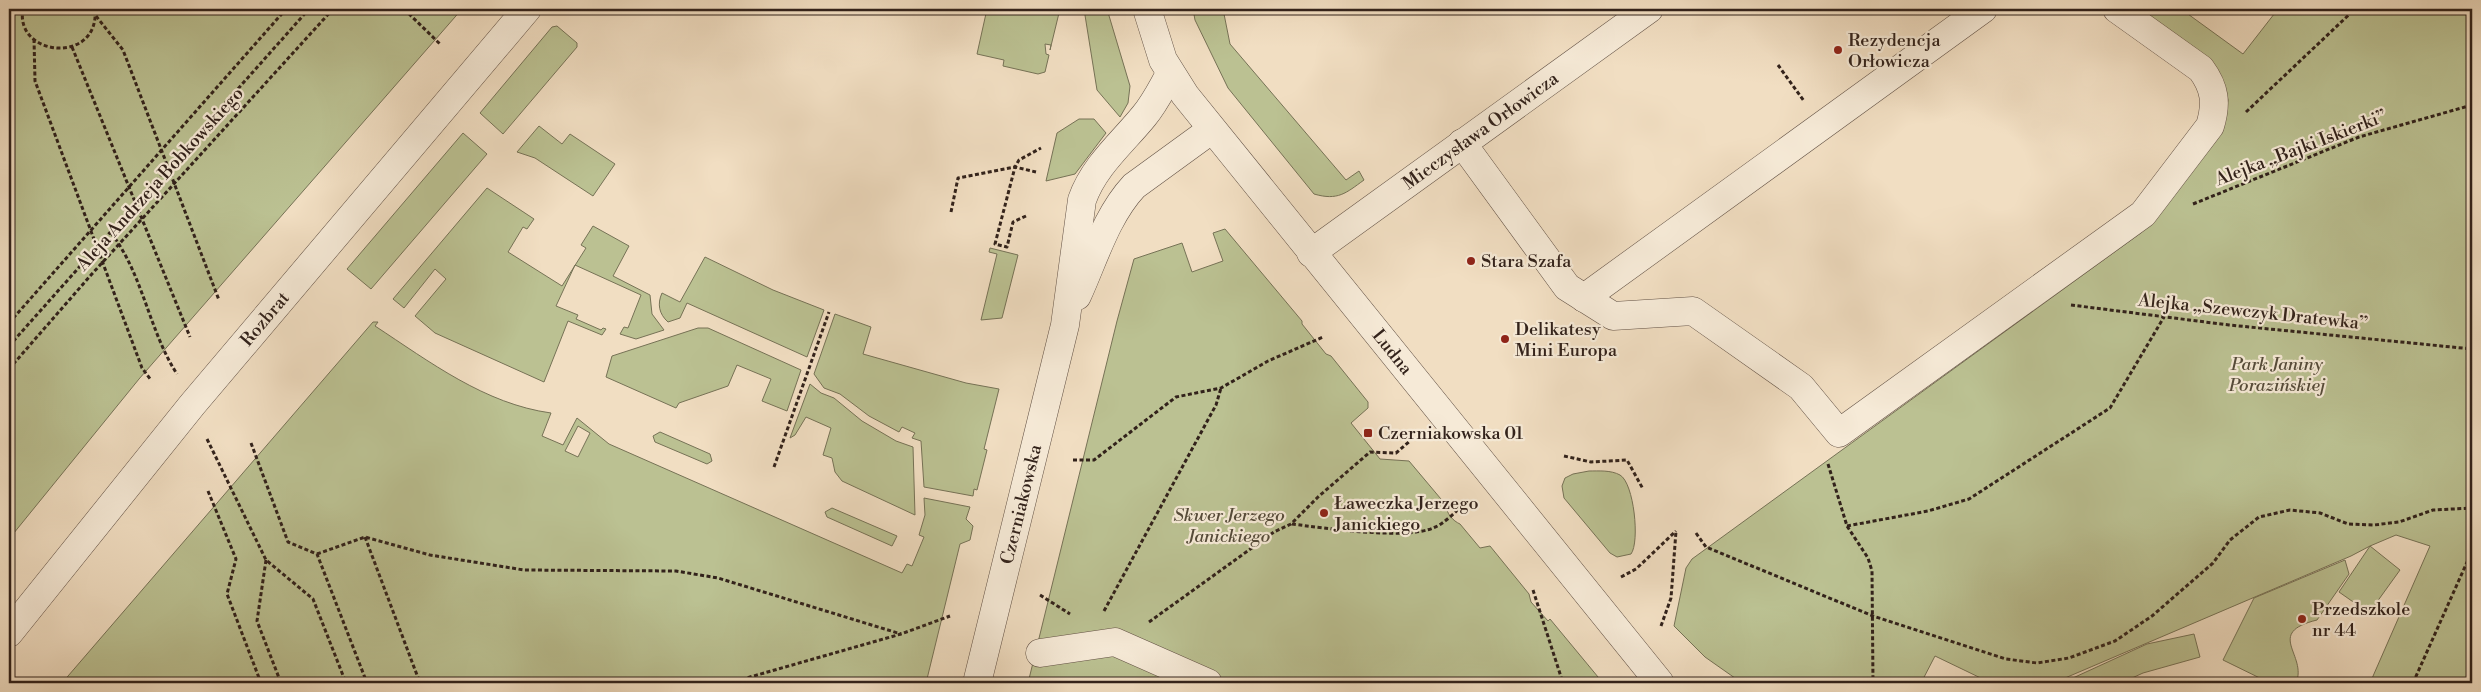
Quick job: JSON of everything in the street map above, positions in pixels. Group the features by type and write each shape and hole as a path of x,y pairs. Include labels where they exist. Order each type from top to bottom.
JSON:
{"street":[{"name":"Rozbrat","path":"9,633 211,383 526,9"},
{"name":"Ludna","path":"1147,9 1156,40 1170,74 1211,130 1660,683"},
{"name":"Mieczysława Orłowicza","path":"1311,253 1649,9"},
{"path":"1584,298 1982,9"},
{"path":"1462,144 1566,287 1614,316 1693,311 1801,387 1839,433 2143,214 2210,126 2215,111 2215,95 2210,81 2201,69 2117,9"},
{"name":"Czerniakowska","path":"977,683 1065,325 1079,215 1086,190 1103,162 1145,116 1170,74"},
{"name":"Czerniakowska","path":"1065,325 1115,209 1134,186 1211,130"},
{"path":"1040,653 1115,642 1208,683"}],"path":[{"path":"24,9 26,27 34,39 46,47 59,50 72,47 84,40 92,29 96,9"},
{"name":"Aleja Andrzeja Bobkowskiego","path":"9,323 286,9"},
{"path":"9,346 309,9"},
{"name":"Aleja Andrzeja Bobkowskiego","path":"9,369 102,262 333,9"},
{"path":"404,9 440,44"},
{"path":"2244,113 2355,9"},
{"path":"96,16 123,50 219,300"},
{"path":"34,39 35,81 142,368 151,380"},
{"path":"72,47 137,202 190,336"},
{"path":"1778,65 1807,106"},
{"name":"Alejka „Bajki Iskierki”","path":"2188,206 2359,137 2472,105"},
{"path":"1026,216 1013,222 1007,247 995,244 1015,167 1019,160 1041,148"},
{"path":"950,212 958,178 1015,167 1036,172"},
{"path":"111,233 119,244 163,351 180,378"},
{"name":"Alejka „Szewczyk Dratewka”","path":"2037,290 2046,302 2164,317 2472,349"},
{"path":"774,467 829,312"},
{"path":"1847,526 1928,511 1969,499 2110,408 2164,317"},
{"path":"1073,460 1094,460 1176,398 1221,388 1268,361 1323,337"},
{"path":"1221,388 1216,404 1104,612 1115,642 1147,623 1274,532 1291,524 1318,497 1370,452 1396,453 1410,441"},
{"path":"204,435 266,560 313,598 346,683"},
{"path":"251,443 288,542 317,554 365,537 430,555 524,570 676,571 718,578 901,634"},
{"path":"1564,456 1592,462 1627,460 1643,489"},
{"path":"1826,460 1847,526 1871,564 1873,683"},
{"path":"208,491 236,559 227,594 261,683"},
{"path":"1291,524 1331,529 1415,533 1434,528 1463,506"},
{"path":"1696,533 1706,547 1873,616 2006,659 2037,663 2069,658 2115,641 2152,616 2212,562 2230,540 2259,517 2290,510 2320,513 2348,524 2374,525 2399,522 2433,510 2472,508"},
{"path":"1621,577 1636,569 1676,530 1671,598 1661,626"},
{"path":"365,537 420,683"},
{"path":"2413,683 2472,550"},
{"path":"317,554 367,683"},
{"path":"266,560 257,621 281,683"},
{"path":"1533,590 1563,683"},
{"path":"729,683 901,634 950,616"}],"green space":[{"path":"9,9 462,9 139,379 9,539"},
{"path":"987,9 1036,9 1059,13 1050,50 1051,45 1045,44 1046,54 1049,55 1045,72 1038,74 1003,66 1004,60 977,54"},
{"path":"1084,9 1107,9 1130,86 1128,103 1120,117 1097,90"},
{"path":"1193,9 1223,9 1230,44 1346,180 1359,171 1364,180 1341,195 1329,197 1314,194 1228,88 1195,20"},
{"name":"Park Janiny Porazińskiej","path":"2138,9 2181,9 2243,54 2278,9 2472,9 2472,683 2370,683 2430,546 2396,535 2058,681 2032,683 1989,682 1935,656 1921,683 1742,683 1705,657 1674,626 1686,568 1692,559 2142,232 2226,111 2228,100 2225,88"},
{"path":"557,26 577,43 577,47 503,134 480,113 552,27"},
{"path":"1079,119 1094,119 1106,133 1075,174 1046,181 1057,133"},
{"path":"539,126 562,144 570,134 615,164 593,196 535,158 517,152"},
{"path":"463,133 487,154 371,289 347,269"},
{"path":"487,188 534,219 527,229 523,227 508,252 562,286 574,267 556,306 578,315 576,319 601,330 603,328 606,329 602,335 568,321 544,382 435,333 415,316 446,279 435,269 404,308 393,299"},
{"path":"593,226 629,246 613,276 650,295 652,314 664,330 636,339 620,334 624,327 628,328 641,295 575,265 586,248 581,245"},
{"name":"Skwer Jerzego Janickiego","path":"1225,229 1302,321 1302,324 1326,354 1331,356 1368,402 1368,408 1351,423 1380,459 1409,461 1446,505 1450,516 1460,524 1480,548 1490,546 1529,594 1531,602 1548,621 1550,619 1603,683 1028,683 1134,259 1182,243 1192,272 1223,261 1213,233"},
{"path":"990,248 1018,255 1002,318 981,320 997,254 989,252"},
{"path":"705,257 773,290 824,310 807,357 687,303 680,318 668,322 660,309 662,293 680,302"},
{"path":"835,314 871,327 863,354 966,383 999,389 984,449 987,450 977,490 974,489 973,496 924,487 921,441 912,438 915,433 902,427 899,432 869,416 840,394 824,388 814,374"},
{"path":"373,322 378,322 375,326 459,380 503,401 551,413 542,436 563,445 577,418 609,444 902,573 907,564 912,566 924,537 919,535 925,515 924,498 970,507 966,519 973,526 970,540 960,544 926,683 62,683","holes":["578,426 590,433 578,457 565,451"]},
{"path":"698,328 708,328 801,370 787,411 762,401 771,379 737,365 728,386 679,403 676,408 606,377 612,356"},
{"path":"810,384 821,393 834,398 862,421 896,441 913,447 915,515 842,481 835,472 832,458 823,455 831,428 806,417 795,435 790,438"},
{"path":"660,432 710,454 712,461 707,464 655,442 653,436"},
{"path":"1589,471 1613,472 1625,480 1634,513 1635,538 1631,554 1617,557 1610,553 1564,498 1562,486 1565,478 1573,474"},
{"path":"832,508 897,536 892,546 827,517 825,512"},
{"path":"2370,546 2400,570 2369,613 2339,592"},
{"path":"2345,560 2349,574 2317,620 2301,625 2293,631 2290,638 2297,663 2296,683 2270,683 2223,660 2254,598"},
{"path":"2194,634 2200,657 2143,673 2121,683 2062,683 2147,644"}],"place":[{"name":"Rezydencja Orłowicza","path":"1838,50"},
{"name":"Stara Szafa","path":"1471,261"},
{"name":"Delikatesy Mini Europa","path":"1505,339"},
{"name":"Czerniakowska 01","path":"1368,433"},
{"name":"Ławeczka Jerzego Janickiego","path":"1324,513"},
{"name":"Przedszkole nr 44","path":"2302,619"}]}
